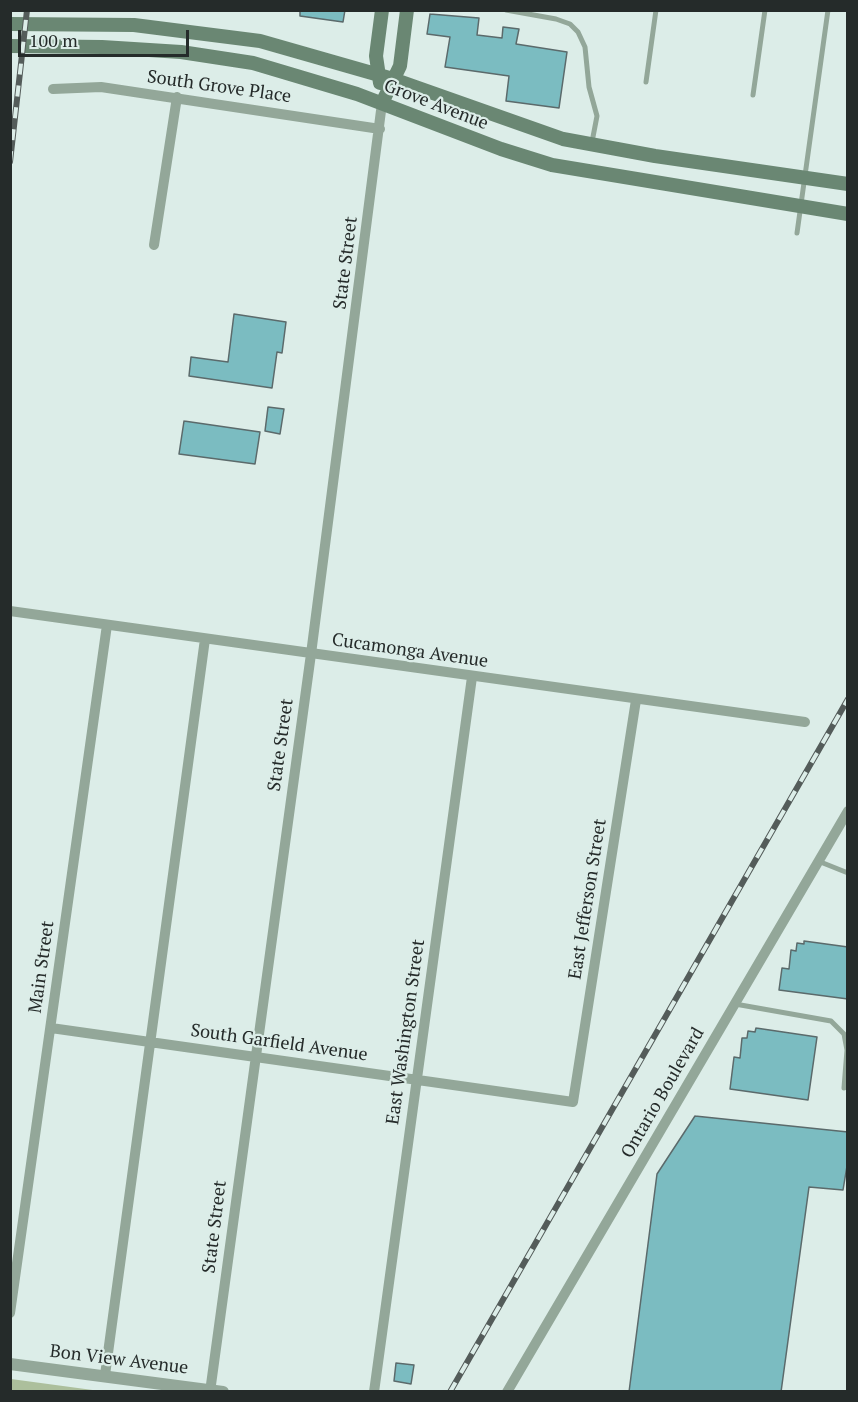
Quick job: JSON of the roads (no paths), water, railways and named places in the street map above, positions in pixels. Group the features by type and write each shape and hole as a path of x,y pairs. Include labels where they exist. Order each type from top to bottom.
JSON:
{"main road":[{"path":"382,10 376,56 382,103"},
{"path":"382,103 400,66 407,10"},
{"name":"Grove Avenue","path":"10,24 134,25 260,41 393,79 563,139 655,156 806,176 848,184"},
{"name":"Grove Avenue","path":"10,46 102,47 201,55 253,63 382,103 501,149 552,165 848,214"}],"street":[{"name":"South Grove Place","path":"53,89 101,87 380,129"},
{"path":"154,245 177,97"},
{"name":"State Street","path":"214,1391 254,1056 311,654 382,103"},
{"name":"Cucamonga Avenue","path":"10,611 805,722"},
{"name":"Main Street","path":"10,1313 107,625"},
{"path":"105,1375 205,639"},
{"name":"East Washington Street","path":"374,1392 472,677"},
{"name":"East Jefferson Street","path":"573,1102 636,700"},
{"name":"Ontario Boulevard","path":"507,1392 848,811"},
{"name":"South Garfield Avenue","path":"51,1028 573,1102"},
{"name":"Bon View Avenue","path":"10,1364 214,1391"}],"lane":[{"path":"506,10 556,19 570,24 578,32 585,47 589,87 597,116 591,144"},
{"path":"646,82 656,10"},
{"path":"753,95 765,10"},
{"path":"797,233 828,10"},
{"path":"818,861 848,873"},
{"path":"735,1004 831,1021 844,1034 847,1050 844,1088"}],"railway":[{"path":"10,162 27,10"},
{"path":"450,1392 848,699"}]}
